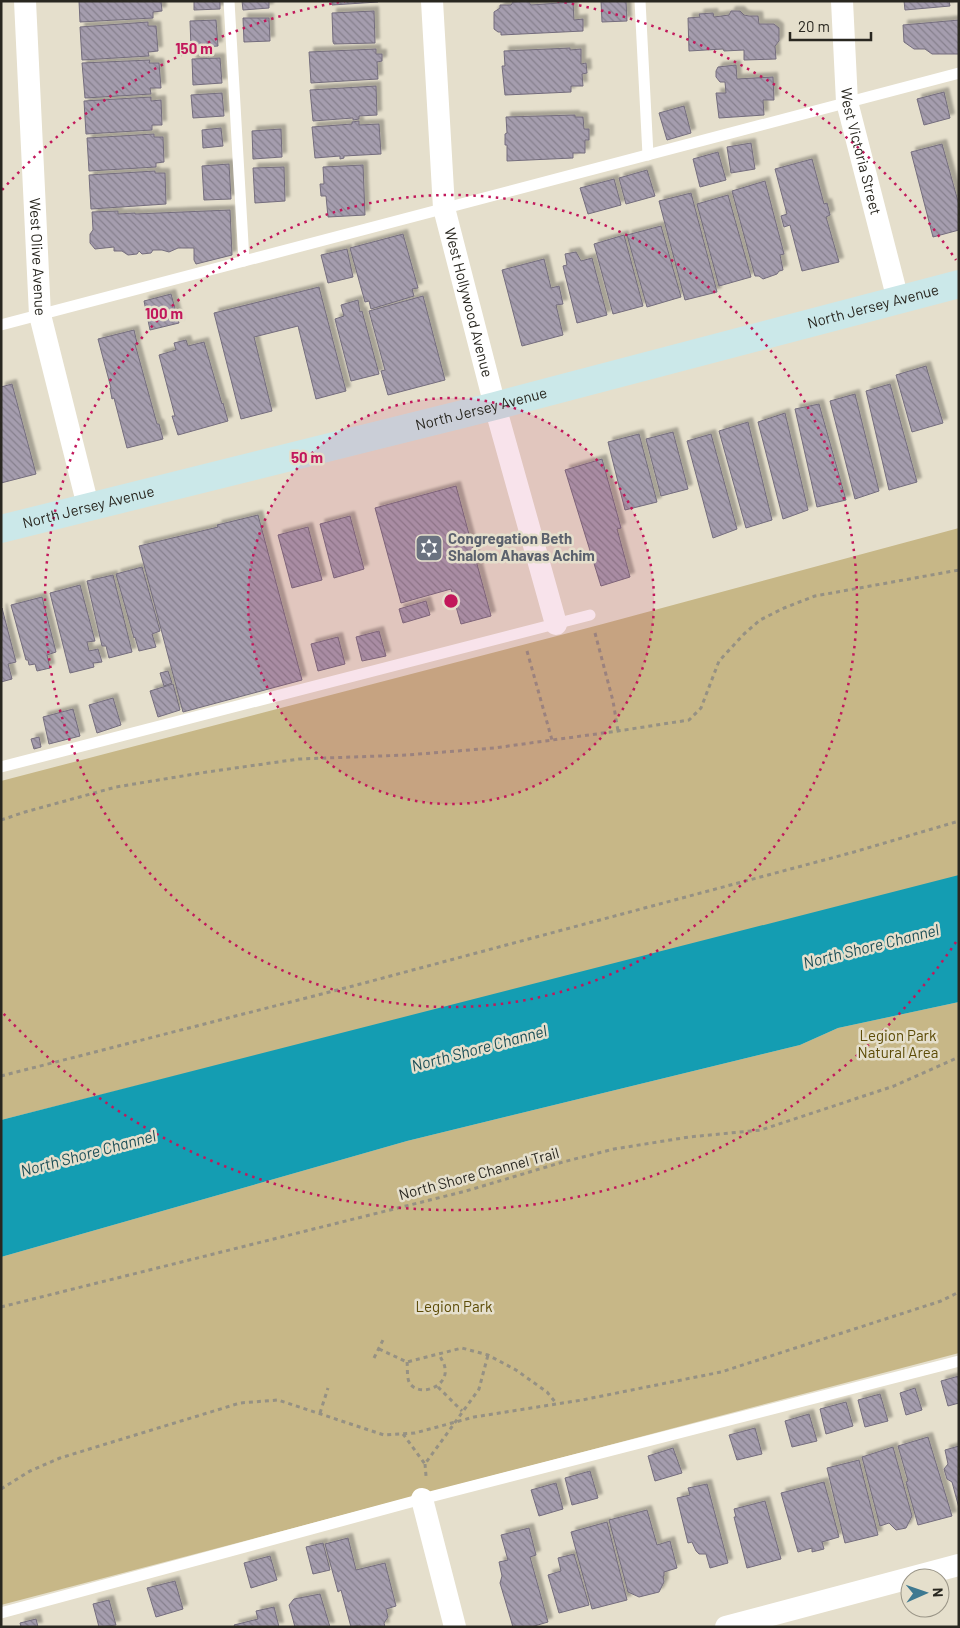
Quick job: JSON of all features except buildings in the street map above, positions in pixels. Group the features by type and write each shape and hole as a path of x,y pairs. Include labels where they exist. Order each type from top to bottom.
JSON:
{"main road":[{"name":"North Jersey Avenue","path":"1,528 495,406 959,284"}],"street":[{"name":"West Olive Avenue","path":"25,1 40,315 88,506"},
{"name":"West Hollywood Avenue","path":"432,1 444,208 495,406 556,624"},
{"name":"West Victoria Street","path":"842,1 847,102 898,300"},
{"path":"422,1499 455,1627"},
{"path":"726,1627 959,1565"}],"lane":[{"path":"229,1 244,261"},
{"path":"640,1 648,155"},
{"path":"1,325 959,73"},
{"path":"1,767 590,615"},
{"path":"1,1613 422,1499 959,1361"}],"path":[{"path":"1,820 116,786 216,770 299,759 494,748 689,720 701,708 719,661 760,620 815,596 959,570"},
{"path":"590,615 613,700 618,731"},
{"path":"522,634 552,740"},
{"path":"1,1076 391,976 854,852 959,821"},
{"name":"North Shore Channel Trail","path":"1,1307 466,1191 614,1149 689,1137 761,1130 894,1086 959,1057"},
{"path":"1,1489 30,1471 60,1458 240,1403 278,1400 384,1435 415,1433 474,1417 582,1400 721,1372 941,1301 959,1292"},
{"path":"374,1358 384,1338"},
{"path":"379,1349 408,1362 462,1348 488,1355 516,1370 547,1392 556,1403"},
{"path":"408,1362 408,1379 411,1385 426,1390 438,1387 443,1381 446,1370 439,1354"},
{"path":"403,1434 425,1464 479,1389 488,1355"},
{"path":"438,1387 462,1412"},
{"path":"320,1414 328,1388"}],"green space":[{"path":"959,528 959,879 1,1120 1,781 599,625"},
{"name":"Legion Park","path":"959,1002 959,1353 1,1605 1,1257 407,1141 800,1045 838,1028"}],"water":[{"name":"North Shore Channel","path":"959,875 959,1002 838,1028 800,1045 407,1141 1,1257 1,1120"}],"place":[{"name":"Congregation Beth Shalom Ahavas Achim","path":"429,548"}],"park label":[{"name":"Legion Park Natural Area","path":"898,1044"}]}
